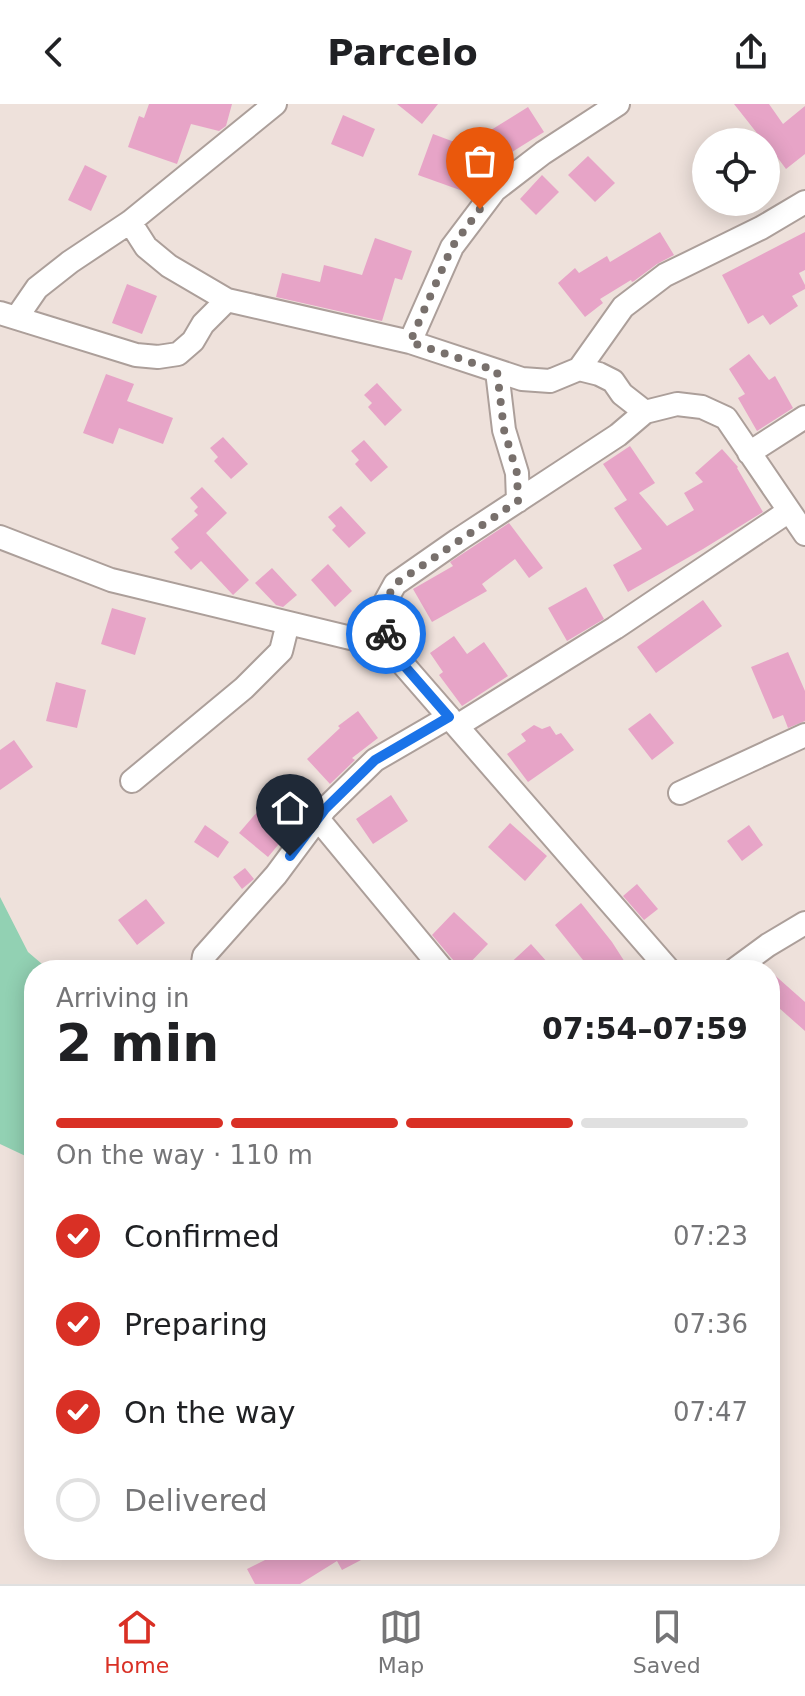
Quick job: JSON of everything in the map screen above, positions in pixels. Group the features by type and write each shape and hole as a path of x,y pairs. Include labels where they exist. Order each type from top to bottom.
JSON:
{"street":[{"path":"227,300 178,354 158,357 136,355 8,315 37,288 130,222 275,104"},
{"path":"410,342 452,247 495,190 543,153 618,104"},
{"path":"130,222 146,247 169,266 227,300 410,342 522,379 550,381 579,369 623,307 665,275 761,228 805,202"},
{"path":"579,369 613,381 622,394 645,412"},
{"path":"497,371 504,430 517,473 518,501"},
{"path":"660,960 388,647 384,604 395,584 618,435 645,412 677,404 702,407 726,418 805,534"},
{"path":"749,453 805,417"},
{"path":"203,960 276,875 325,809 375,760 453,721 615,628 789,511"},
{"path":"0,537 111,580 388,647"},
{"path":"132,781 244,688 281,651 288,623"},
{"path":"680,793 805,735"},
{"path":"318,819 435,960"},
{"path":"748,960 805,923"}],"green space":[{"path":"0,897 28,952 37,960 24,960 24,1155 0,1144"}],"building":[{"path":"149,104 232,104 226,126 219,131 191,124 177,164 128,147 139,116 144,118"},
{"path":"397,104 438,104 422,124"},
{"path":"734,104 769,104 783,124 805,106 805,154 786,169 780,161 780,128 753,128"},
{"path":"528,107 544,132 507,155 491,130"},
{"path":"343,115 375,129 363,157 331,144"},
{"path":"433,134 492,156 474,195 418,175"},
{"path":"588,156 615,183 595,202 568,175"},
{"path":"85,165 107,176 91,211 68,200"},
{"path":"542,175 559,192 536,215 520,199"},
{"path":"660,232 674,255 600,299 603,303 585,317 558,283 575,268 579,273 607,256 610,262"},
{"path":"805,232 805,270 799,273 805,289 792,296 798,306 770,325 763,315 748,324 722,275"},
{"path":"375,238 412,251 402,280 395,278 382,321 276,297 282,273 320,282 324,265 362,275"},
{"path":"127,284 157,296 142,334 112,323"},
{"path":"749,354 769,380 775,376 793,408 757,431 738,398 745,394 729,369"},
{"path":"106,374 134,384 127,401 173,418 163,444 119,428 113,444 83,433"},
{"path":"377,383 402,410 385,426 368,407 372,403 364,395"},
{"path":"223,437 248,464 231,479 214,461 218,457 210,448"},
{"path":"364,440 388,467 371,482 355,464 359,460 351,451"},
{"path":"630,446 655,483 639,493 667,526 694,510 684,493 703,482 695,473 722,449 738,467 763,512 628,592 613,565 642,549 614,508 627,500 603,464"},
{"path":"202,487 227,513 206,533 249,580 233,595 201,561 191,570 174,552 179,548 171,539 198,515 194,511 198,507 190,498"},
{"path":"341,506 366,533 349,548 332,530 336,526 328,517"},
{"path":"509,523 543,568 529,578 515,559 482,584 487,591 432,622 413,589 453,566 450,562"},
{"path":"328,564 352,591 335,607 311,580"},
{"path":"272,568 297,595 283,607 276,605 255,583"},
{"path":"586,587 604,619 567,641 548,608"},
{"path":"703,600 722,626 656,673 637,647"},
{"path":"112,608 146,618 135,655 101,644"},
{"path":"454,636 467,654 484,642 508,676 462,706 439,675 443,672 430,653"},
{"path":"788,652 805,691 805,721 788,728 783,715 773,719 751,667"},
{"path":"56,682 86,690 77,728 46,721"},
{"path":"358,711 378,738 352,758 355,760 330,784 307,759 340,728 338,726"},
{"path":"650,713 674,743 652,760 628,729"},
{"path":"534,725 542,729 550,726 556,735 561,733 574,750 528,782 507,754 526,741 521,734"},
{"path":"14,740 33,767 0,790 0,750"},
{"path":"391,795 408,821 373,844 356,819"},
{"path":"271,796 299,820 268,857 239,833"},
{"path":"510,823 547,856 525,881 488,847"},
{"path":"205,825 229,842 218,858 194,842"},
{"path":"749,825 763,845 742,861 727,841"},
{"path":"245,868 254,879 242,889 233,877"},
{"path":"637,884 658,909 644,920 623,896"},
{"path":"146,899 165,923 137,945 118,920"},
{"path":"581,903 624,960 583,960 555,925"},
{"path":"454,912 488,944 473,960 453,960 432,935"},
{"path":"531,944 545,960 514,960"},
{"path":"780,980 805,1002 805,1031 780,1009"},
{"path":"265,1560 361,1560 342,1570 337,1561 300,1584 255,1584 247,1569"}],"way so far":[{"path":"386,634 384,604 395,584 518,501 517,473 504,430 497,371 410,342 452,247 480,209"}],"route":[{"path":"290,856 325,809 375,760 449,717 388,647 386,634"}]}
